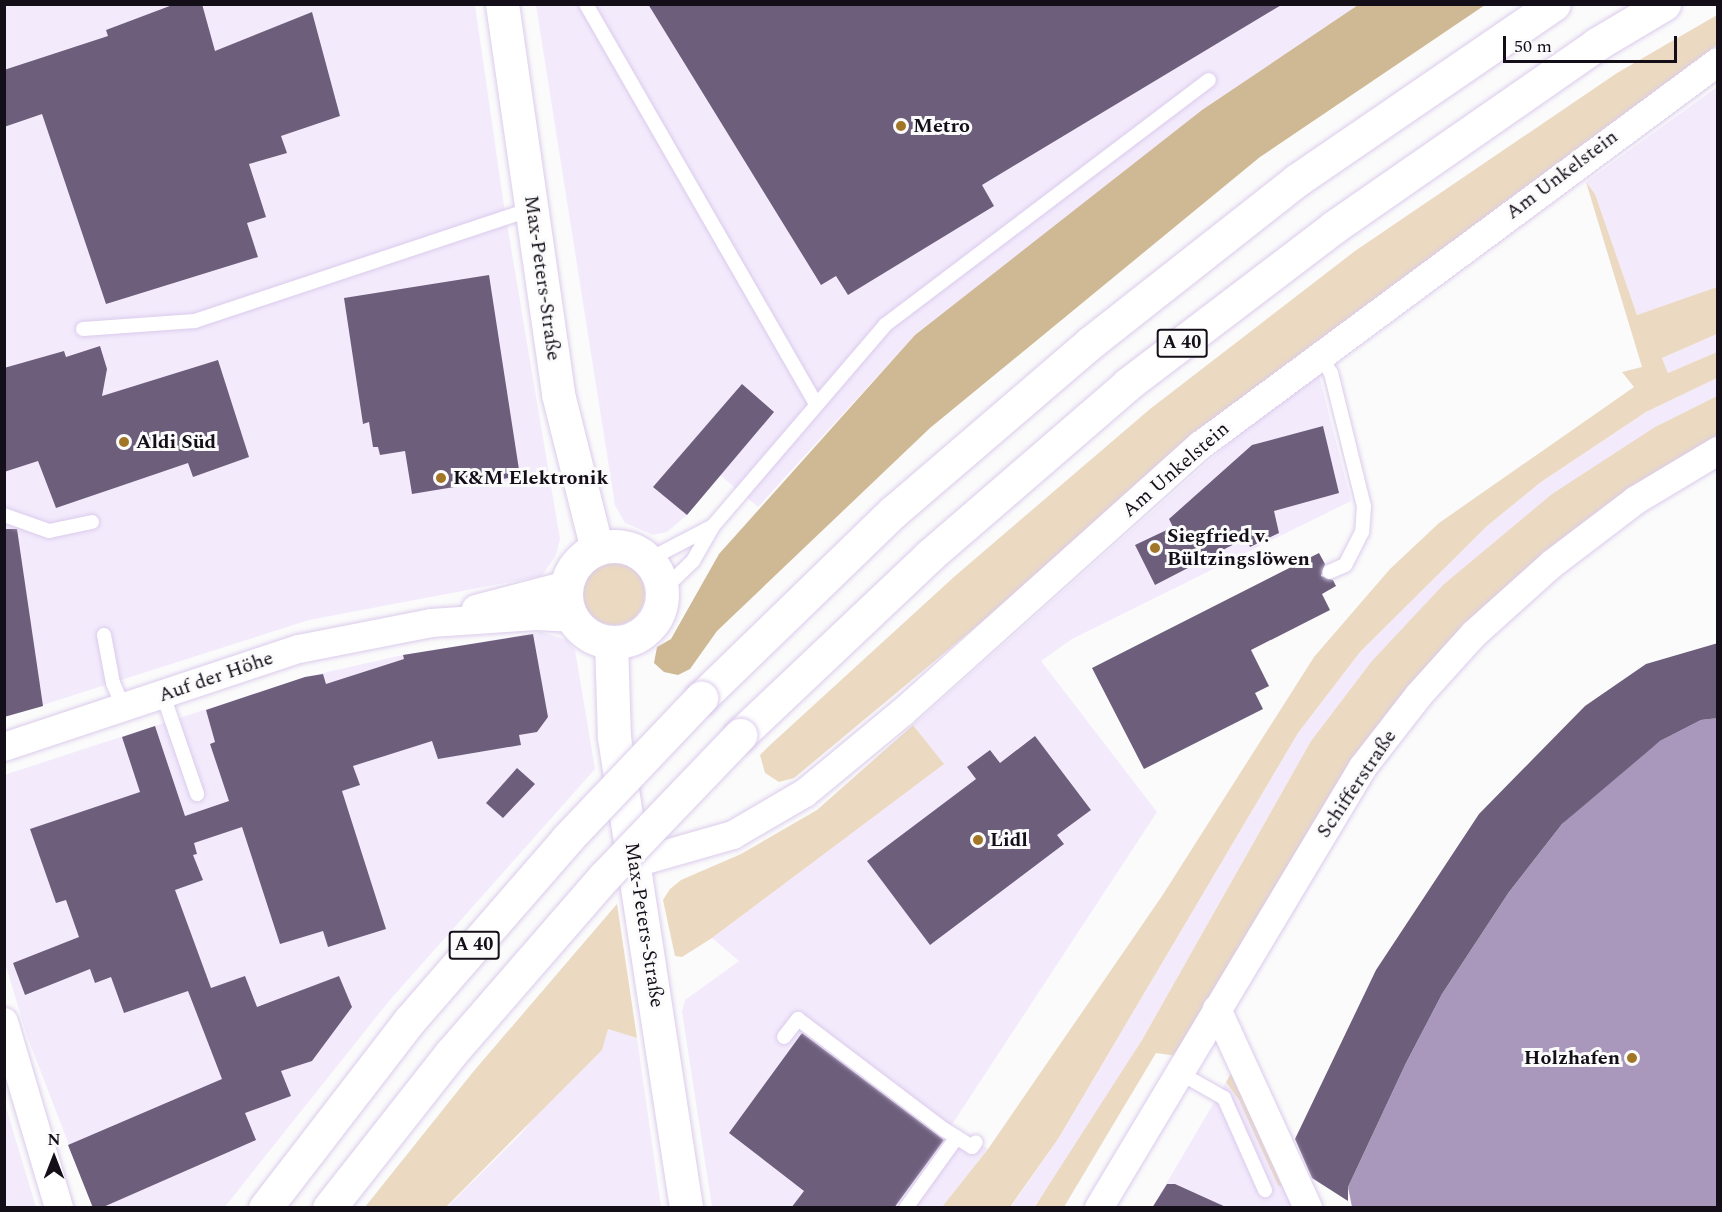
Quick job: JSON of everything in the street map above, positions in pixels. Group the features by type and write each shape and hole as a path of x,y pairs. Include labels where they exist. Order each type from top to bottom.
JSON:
{"main road":[{"name":"Max-Peters-Straße","path":"502,4 558,394 597,549"},
{"name":"A 40","path":"265,1208 409,1021 567,839 701,698 893,512 1090,343 1297,180 1554,4"},
{"name":"A 40","path":"329,1208 459,1044 604,877 740,735 929,556 1128,384 1334,227 1597,44 1664,4"},
{"path":"624,547 648,560 662,591 653,622 642,633 611,642 589,635 572,618 567,585 583,558 597,549 624,547"},
{"name":"Max-Peters-Straße","path":"611,642 614,737 686,1208"}],"street":[{"name":"Am Unkelstein","path":"635,863 733,835 805,793 945,676 1202,445 1320,355 1718,62"},
{"name":"Schifferstraße","path":"1099,1208 1180,1073 1221,1017 1363,767 1419,694 1474,634 1552,564 1636,500 1718,451"},
{"name":"Auf der Höhe","path":"4,747 299,649 431,623 532,592 567,585"},
{"name":"Auf der Höhe","path":"431,623 536,616 572,618"},
{"path":"1221,1017 1308,1208"},
{"path":"4,1022 59,1208"}],"lane":[{"path":"586,4 742,270 815,404"},
{"path":"662,591 693,561 712,526 885,325 1209,80"},
{"path":"83,329 195,321 532,209"},
{"path":"1320,355 1331,374 1364,506 1358,540 1345,565 1329,572"},
{"path":"4,515 50,531 92,522"},
{"path":"648,560 712,526"},
{"path":"104,635 113,683 124,709"},
{"path":"163,695 197,794"},
{"path":"784,1036 798,1019 957,1137 972,1147 976,1142"},
{"path":"1180,1073 1224,1098 1265,1190"},
{"path":"906,1208 957,1137"}],"shaded area":[{"path":"5,5 475,5 504,206 560,539 556,555 542,576 309,620 5,717"},
{"path":"536,5 1358,5 1202,110 915,335 758,507 720,475 687,515 667,532 653,535 625,523 615,505"},
{"path":"1358,5 1485,5 1260,157 930,428 717,631 690,669 678,675 664,672 654,663 657,647 671,639 719,554 915,335 1202,110"},
{"path":"1717,15 1717,45 1204,426 978,625 794,778 779,782 765,773 760,755 769,746 955,576 1150,409 1355,251 1617,73"},
{"path":"1717,87 1717,287 1637,315 1595,194 1586,182"},
{"path":"1586,182 1595,194 1637,315 1717,287 1717,334 1662,358 1668,373 1717,352 1717,378 1646,412 1541,482 1487,526 1360,652 1298,733 1058,1139 1010,1207 942,1207 988,1149 1162,896 1314,657 1390,569 1439,523 1634,387 1622,372 1642,367"},
{"path":"1717,334 1717,352 1668,373 1662,358"},
{"path":"1319,375 1351,501 1072,639 1041,661 1157,812 951,1126 988,1149 942,1207 712,1207 682,1012 685,1000 739,961 712,938 943,764 913,725 1253,422"},
{"path":"1717,378 1717,396 1655,427 1371,662 1311,741 1142,1040 1076,1146 1034,1207 1010,1208 1058,1139 1298,733 1360,652 1487,526 1541,482 1646,412"},
{"path":"1717,396 1717,439 1470,624 1177,1056 1156,1053 1064,1207 1034,1208 1142,1040 1311,741 1371,662 1443,585 1552,494 1655,427"},
{"path":"614,563 626,565 636,572 643,582 645,594 643,606 636,616 626,623 614,625 602,623 592,616 585,606 583,594 585,582 592,572 602,565"},
{"path":"541,632 567,640 575,650 595,769 389,1001 224,1208 93,1207 27,1036 5,963 4,775 305,677 403,655"},
{"path":"1717,718 1717,1207 1352,1207 1348,1187 1406,1063 1442,994 1509,892 1562,824 1615,776 1660,741 1701,720"},
{"path":"913,725 944,764 712,938 682,957 675,956 663,900 670,889 681,880 741,854 817,810"},
{"path":"617,904 637,1038 608,1029 602,1050 446,1207 365,1207 473,1072"},
{"path":"608,1028 637,1038 661,1207 446,1208 520,1135"},
{"path":"1237,1063 1286,1188 1278,1185 1239,1100 1226,1082"},
{"path":"1226,1082 1239,1100 1295,1207 1152,1208"},
{"path":"5,1104 36,1207 5,1207"}],"building":[{"path":"175,4 202,4 215,51 312,12 340,116 281,136 287,153 249,164 266,217 247,223 258,257 106,304 42,114 4,127 4,70 108,36 106,30"},
{"name":"Metro","path":"648,4 1283,4 982,185 994,206 848,295 836,276 821,285"},
{"path":"489,275 520,476 412,494 405,451 380,455 378,447 373,447 369,422 363,424 344,298"},
{"name":"Aldi Süd","path":"100,346 107,369 102,396 218,360 249,457 193,477 188,463 56,508 38,461 4,472 4,368 64,351 66,357"},
{"path":"742,384 774,412 687,515 653,487"},
{"path":"1323,426 1339,493 1274,511 1279,533 1250,547 1246,538 1155,585 1135,545 1173,527 1169,519 1252,445"},
{"path":"4,529 17,529 43,706 4,717"},
{"path":"1319,553 1325,564 1321,576 1333,580 1336,586 1322,594 1330,610 1251,650 1269,686 1255,693 1263,709 1144,769 1092,668"},
{"path":"533,634 548,717 537,732 519,735 521,745 438,759 432,741 353,766 360,785 342,791 386,929 328,947 323,931 280,944 242,827 194,843 197,854 193,855 203,880 175,890 211,988 245,976 257,1007 339,976 352,1007 312,1061 281,1071 291,1096 245,1113 256,1140 101,1208 93,1208 68,1145 222,1079 188,991 124,1013 111,977 95,983 90,969 25,995 13,963 79,937 66,900 56,903 30,829 140,792 122,737 155,726 185,816 229,801 210,744 215,742 206,710 305,677 323,674 326,684 404,659 403,655"},
{"path":"1718,643 1718,718 1701,720 1660,741 1562,824 1509,892 1442,994 1406,1063 1348,1187 1348,1201 1312,1178 1295,1139 1376,970 1479,814 1585,706 1646,664"},
{"name":"Lidl","path":"1035,736 1091,810 1057,835 1064,844 930,945 867,861 976,779 967,767 990,750 1000,763"},
{"path":"517,768 535,784 503,818 486,803"},
{"path":"802,1033 944,1140 894,1208 791,1208 804,1191 729,1133"},
{"path":"1167,1184 1175,1184 1228,1208 1152,1208"}],"place":[{"name":"Metro","path":"901,126"},
{"name":"Aldi Süd","path":"124,442"},
{"name":"K&M Elektronik","path":"441,478"},
{"name":"Siegfried v. Bültzingslöwen","path":"1155,548"},
{"name":"Lidl","path":"978,840"},
{"name":"Holzhafen","path":"1632,1058"}]}
